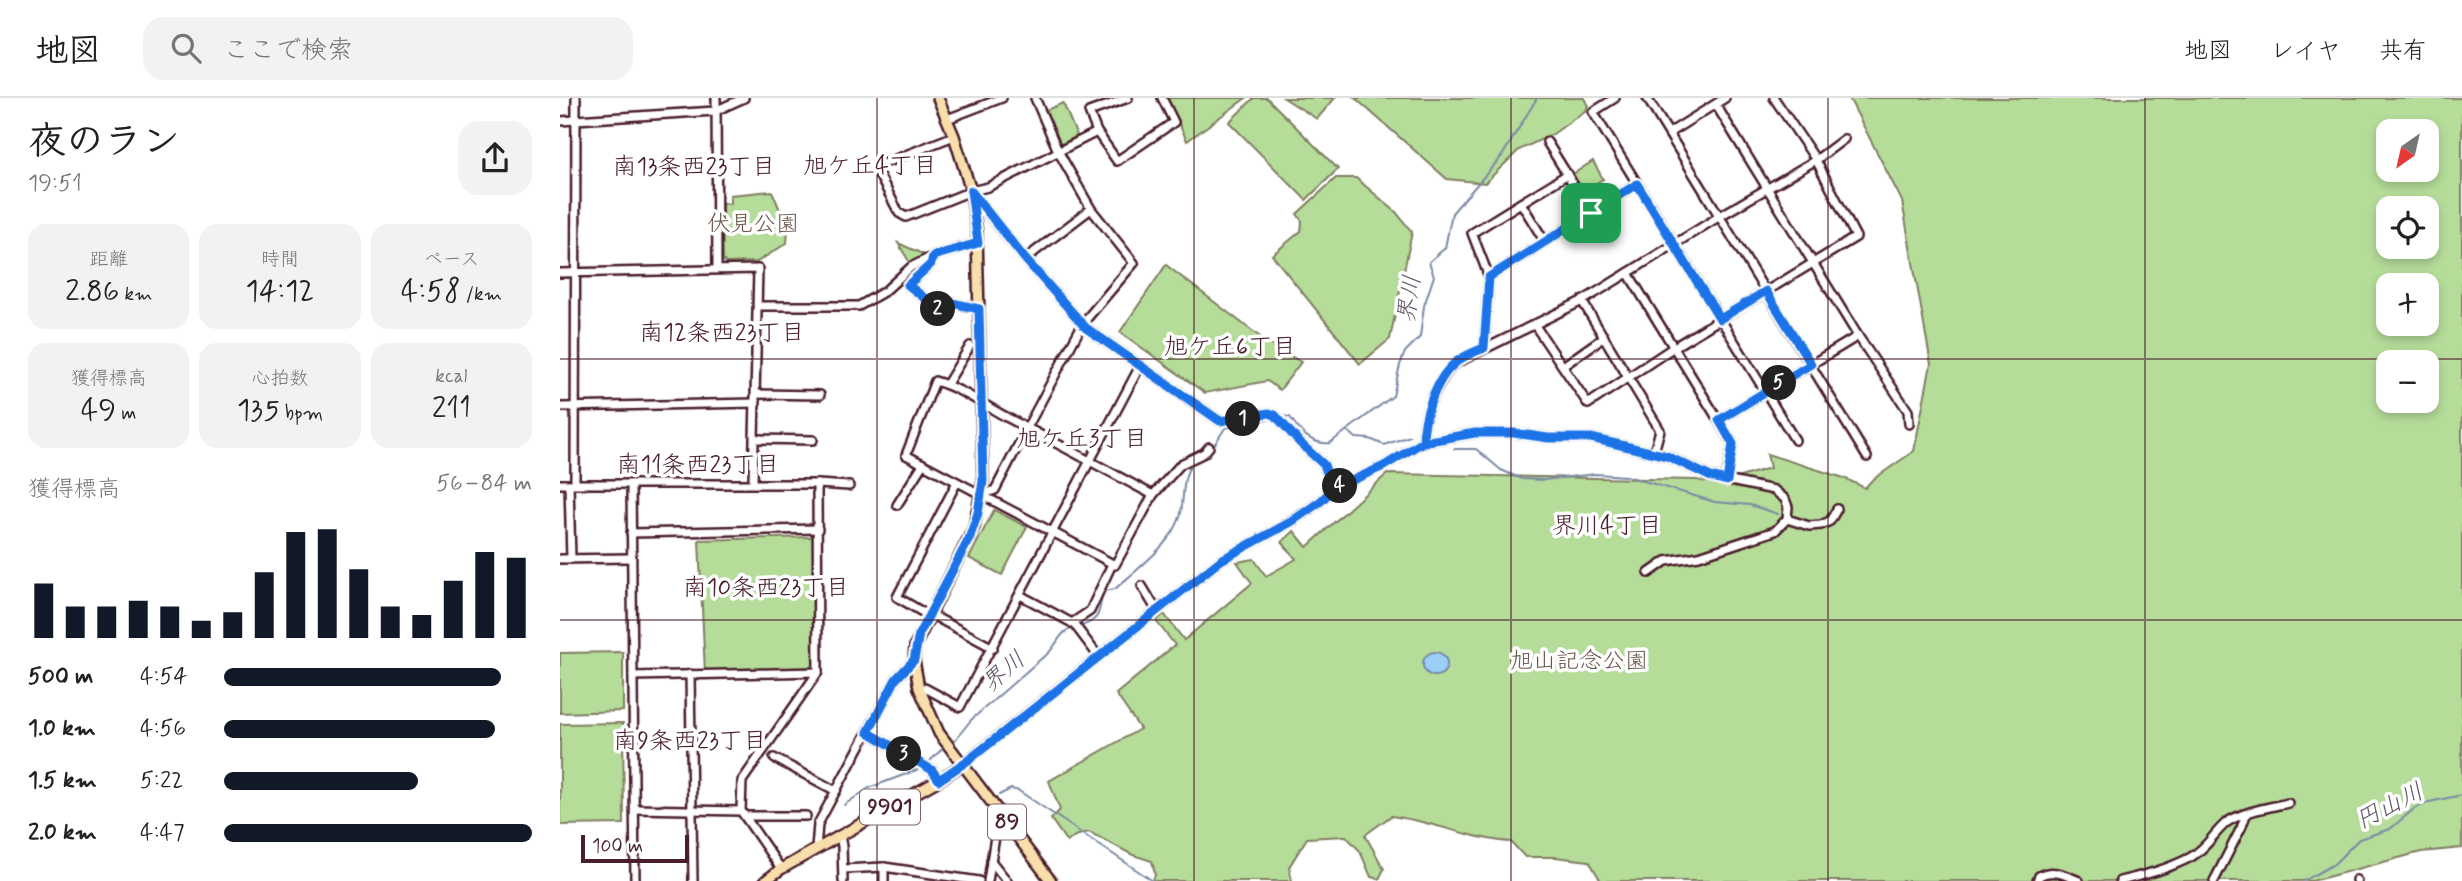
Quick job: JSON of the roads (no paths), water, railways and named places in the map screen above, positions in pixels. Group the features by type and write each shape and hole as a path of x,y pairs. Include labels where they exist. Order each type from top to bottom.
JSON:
{"main road":[{"name":"89","path":"938,98 954,136 971,191 978,243 982,495 974,527 915,646 914,660 919,688 939,733 1051,881"},
{"name":"9901","path":"765,881 781,869 963,764"}],"street":[{"path":"571,559 568,484 575,407 576,98"},
{"path":"716,98 717,269"},
{"path":"560,121 715,111 744,98"},
{"path":"947,119 1002,98"},
{"path":"982,495 995,490 1083,323 1135,263 1091,209 1058,151 1035,98"},
{"path":"1128,98 1089,112 1097,132 1117,162 1174,122 1162,98"},
{"path":"1615,98 1593,112 1795,440"},
{"path":"1647,98 1867,457"},
{"path":"1669,133 1725,98"},
{"path":"1534,324 1588,404 1674,346 1856,237 1816,160 1774,98"},
{"path":"1716,105 1858,336 1909,411 1909,424"},
{"path":"954,136 880,165 877,171 898,213 906,217 988,187 1097,132"},
{"path":"1423,442 1427,411 1446,372 1454,364 1582,301 1720,216 1768,190 1844,139"},
{"path":"1548,142 1591,213"},
{"path":"1484,348 1489,277 1472,233 1568,174"},
{"path":"1489,277 1637,184"},
{"path":"971,191 1025,259 1086,328 1220,421 1269,413 1275,415 1324,465 1333,489"},
{"path":"1521,203 1545,242"},
{"path":"1025,259 1091,209"},
{"path":"758,306 859,306 885,291 911,267 933,256 978,243"},
{"path":"933,256 931,264 908,285 941,311 948,302 979,309"},
{"path":"560,273 758,269 753,482"},
{"path":"1628,273 1733,444 1727,481"},
{"path":"1582,301 1660,430 1654,452"},
{"path":"1719,420 1858,336"},
{"path":"1563,366 1604,337"},
{"path":"947,384 970,346"},
{"path":"919,688 925,688 960,707 1140,366"},
{"path":"1112,564 906,455 935,381 947,384 1153,495"},
{"path":"756,394 820,395"},
{"path":"560,407 755,403"},
{"path":"963,764 1221,560 1291,522 1333,489 1384,466 1423,442 1475,433 1591,438 1654,452 1680,461 1711,477 1774,490 1785,499 1788,507 1787,519 1775,531 1699,556 1666,561 1649,573"},
{"path":"755,439 813,440"},
{"path":"1072,623 1090,611 1112,564 1115,565 1153,495 1181,464 1204,453 1209,447"},
{"path":"897,505 923,464"},
{"path":"568,484 753,482 849,486"},
{"path":"957,482 897,597 993,648"},
{"path":"631,484 635,881"},
{"path":"781,869 743,813 742,781 818,671 817,484"},
{"path":"1787,519 1815,526 1830,521 1836,509"},
{"path":"631,533 818,528"},
{"path":"560,559 631,558"},
{"path":"1142,586 1157,611"},
{"path":"1020,595 1072,623 1099,657"},
{"path":"816,849 818,824 896,679 914,660"},
{"path":"633,676 818,671"},
{"path":"690,674 693,881"},
{"path":"868,732 932,770 939,780"},
{"path":"774,758 836,791"},
{"path":"2120,881 2151,874 2191,856 2208,845 2227,822 2288,803"},
{"path":"635,809 806,816"},
{"path":"988,881 997,824 1002,815"},
{"path":"2214,881 2246,815"},
{"path":"840,836 843,881"},
{"path":"991,861 1007,881"},
{"path":"843,869 884,867 979,881"},
{"path":"884,867 884,881"},
{"path":"2037,881 2039,876 2047,871 2079,881"}],"water":[{"path":"1435,652 1443,656 1447,664 1443,672 1435,676 1427,672 1423,664 1427,656"}],"waterway":[{"name":"界川","path":"1282,416 1290,417 1312,440 1330,443 1393,396 1405,352 1420,337 1424,306 1434,276 1429,262 1445,248 1452,213 1502,156 1537,98"},
{"name":"界川","path":"1211,450 1225,428 1270,419"},
{"path":"1347,430 1356,438 1370,439 1384,445 1410,436"},
{"path":"1454,449 1476,449 1501,470 1522,479 1544,480 1595,474 1627,476 1715,502 1750,505 1778,514"},
{"name":"界川","path":"1081,626 1097,617 1104,591 1115,589 1152,556 1176,527 1187,472 1195,461"},
{"name":"界川","path":"955,740 971,720 1047,655 1063,634 1072,628"},
{"name":"界川","path":"928,763 941,750"},
{"name":"界川","path":"844,805 869,788 922,768"},
{"path":"999,795 1011,789 1019,791 1153,881"},
{"name":"円山川","path":"2304,881 2334,864 2359,839 2390,829 2414,809 2429,802 2462,795"}],"district":[{"name":"旭ケ丘4丁目","path":"870,166"},
{"name":"南13条西23丁目","path":"694,167"},
{"name":"南12条西23丁目","path":"722,333"},
{"name":"旭ケ丘6丁目","path":"1230,347"},
{"name":"旭ケ丘3丁目","path":"1082,439"},
{"name":"南11条西23丁目","path":"698,465"},
{"name":"界川4丁目","path":"1607,526"},
{"name":"南10条西23丁目","path":"766,588"},
{"name":"南9条西23丁目","path":"690,741"}],"park label":[{"name":"伏見公園","path":"753,225"},
{"name":"旭山記念公園","path":"1579,662"}]}
